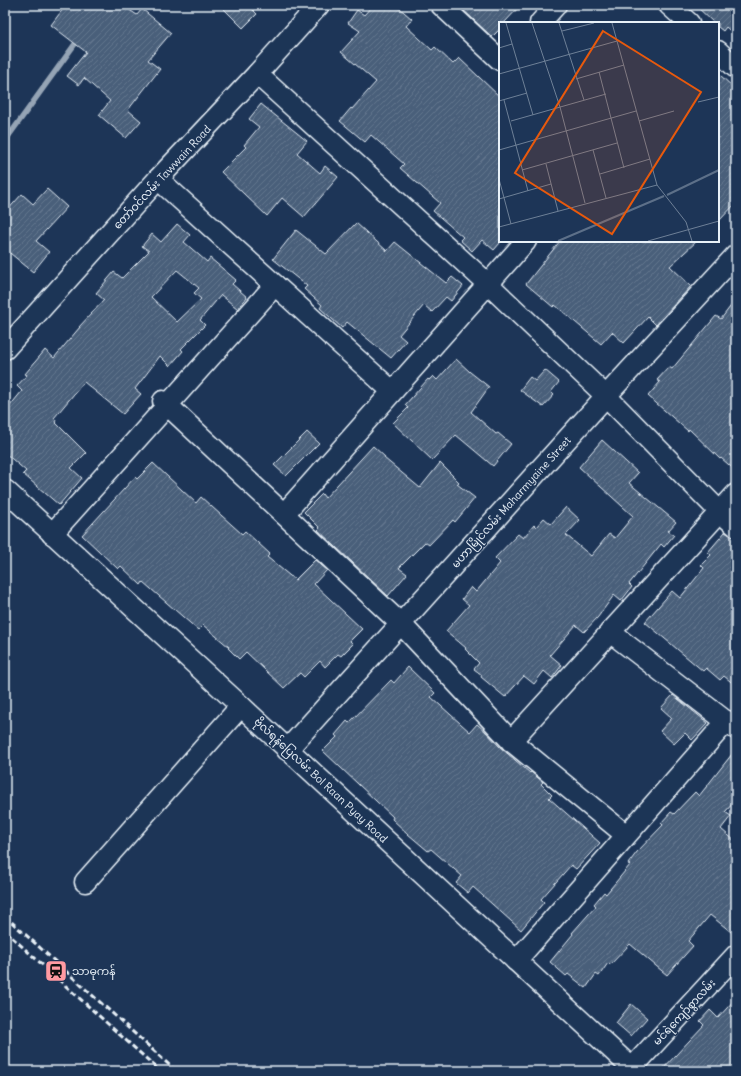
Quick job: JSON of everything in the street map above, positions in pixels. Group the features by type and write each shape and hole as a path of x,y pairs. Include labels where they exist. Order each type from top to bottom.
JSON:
{"street":[{"name":"တော်ဝင်လမ်း Tawwain Road","path":"5,349 158,179 258,74 319,5"},
{"path":"441,5 499,59"},
{"path":"541,22 556,5"},
{"path":"670,5 688,22"},
{"path":"719,52 736,68"},
{"path":"258,74 488,284 606,396 720,512 736,526"},
{"path":"158,179 392,391"},
{"path":"284,514 525,242"},
{"name":"မဟာမြိုင်လမ်း Maharmyaine Street","path":"288,750 606,396 736,255"},
{"path":"52,534 166,403 275,285"},
{"path":"166,403 401,624 511,741 626,835"},
{"name":"ဗိုလ်ရန်ပြေလမ်း Bol Raan Pyay Road","path":"5,490 634,1070"},
{"path":"511,741 736,494"},
{"path":"516,961 626,835 732,725 610,632"},
{"path":"85,882 241,706"},
{"name":"မင်ရဲကျော်စွာလမ်း","path":"634,1070 736,956"}],"building":[{"path":"66,5 122,5 137,15 142,9 171,33 148,60 160,69 128,110 141,121 126,138 99,115 110,101 84,78 79,85 67,76 86,52 51,25"},
{"path":"220,5 248,5 257,14 243,28"},
{"path":"373,5 396,5 412,19 406,26 432,50 435,47 453,64 459,58 499,96 500,243 494,250 482,240 472,251 460,240 463,237 433,211 440,203 400,168 404,164 371,135 365,142 340,121 376,82 341,52 360,31 348,23 357,10 364,15"},
{"path":"458,5 521,5 505,22 499,22 499,30 492,37"},
{"path":"695,5 736,5 736,36 726,27 723,31 719,28 719,22 713,22"},
{"path":"719,74 736,90 736,203 719,221"},
{"path":"261,104 307,141 297,153 320,173 325,166 338,177 304,217 282,198 267,216 221,172 246,147 244,145 259,127 249,119"},
{"path":"47,189 67,207 36,241 49,252 33,272 5,249 5,213 22,194 33,204"},
{"path":"356,223 387,251 395,242 446,283 452,277 463,286 451,301 446,297 432,312 424,305 399,335 406,341 391,358 347,322 342,328 320,308 322,305 304,289 307,286 273,259 296,230 326,254"},
{"path":"177,224 190,235 184,242 207,262 210,258 236,280 232,284 247,297 238,309 221,295 200,320 205,325 181,349 183,351 170,366 160,356 135,389 141,394 123,414 84,382 54,418 56,420 55,422 86,453 71,468 82,478 59,505 23,474 26,471 5,453 5,412 22,391 17,386 45,350 54,358 79,327 104,300 96,293 114,272 122,278 149,251 142,246 152,234 161,242","holes":["177,270 199,288 194,293 201,299 177,322 151,297"]},
{"path":"559,242 696,242 670,266 691,286 656,325 648,317 624,343 612,332 601,344 555,305 553,307 526,284"},
{"path":"736,299 736,471 721,458 720,459 689,429 688,431 648,396 660,382 657,380 669,367 672,369 716,316 721,319"},
{"path":"456,359 489,387 471,412 496,434 498,433 511,444 493,466 456,435 432,460 393,423 408,408 405,405 428,379 429,380 433,376 437,380"},
{"path":"545,370 559,382 551,392 554,395 543,407 520,390 530,377 535,381"},
{"path":"307,432 319,443 286,476 274,465"},
{"path":"602,440 638,473 629,483 676,522 668,531 674,535 664,547 661,544 629,584 632,587 621,601 614,595 598,617 584,632 576,625 550,655 562,665 552,678 544,671 534,684 524,676 505,697 481,677 482,675 474,669 479,663 465,649 466,648 446,631 469,605 462,599 471,587 476,592 500,563 495,558 518,534 523,538 534,525 536,527 544,518 551,524 566,507 580,520 566,535 591,556 609,534 615,538 633,516 579,467"},
{"path":"373,446 385,457 384,458 420,488 440,463 459,482 457,484 475,498 455,522 453,520 429,545 425,542 399,568 407,574 388,596 318,530 320,528 304,512 322,494 325,498"},
{"path":"153,463 196,503 201,497 242,534 245,531 270,554 267,557 295,580 315,560 327,570 314,584 362,629 350,641 353,644 341,656 338,654 325,667 320,661 304,677 300,673 284,688 246,652 239,659 228,648 229,647 203,625 198,630 143,582 141,585 121,566 118,569 82,535 135,477 137,479"},
{"path":"725,532 736,538 736,686 724,676 720,680 706,668 703,671 645,622 672,591 680,598 704,568 701,565 711,555 708,552"},
{"path":"408,667 435,693 431,697 470,732 477,724 500,747 530,773 531,772 543,782 541,784 552,795 549,798 600,843 576,869 571,865 541,899 544,902 521,930 473,887 468,893 456,883 462,876 431,849 428,851 408,834 392,819 393,817 323,751 337,737 335,735 347,721 349,723 391,680 394,683"},
{"path":"673,695 708,723 692,740 685,733 674,744 660,731 672,718 661,708"},
{"path":"736,749 736,800 725,812 731,816 721,829 736,842 736,936 710,915 688,941 693,946 667,975 630,944 610,965 608,963 599,976 596,974 586,988 568,974 566,976 550,962 573,934 572,933 596,906 594,904 604,892 606,894 630,865 628,864 637,852 663,825 661,823 671,812 674,814 695,792 699,796"},
{"path":"736,998 736,1071 661,1071 704,1025 700,1021 710,1010 718,1018"},
{"path":"631,1004 647,1018 631,1036 616,1023"}],"waterway":[{"path":"5,141 80,37"}],"railway":[{"path":"5,916 176,1071"},
{"path":"5,931 160,1071"}],"place":[{"name":"သာဓုကန်","path":"56,971"}]}
